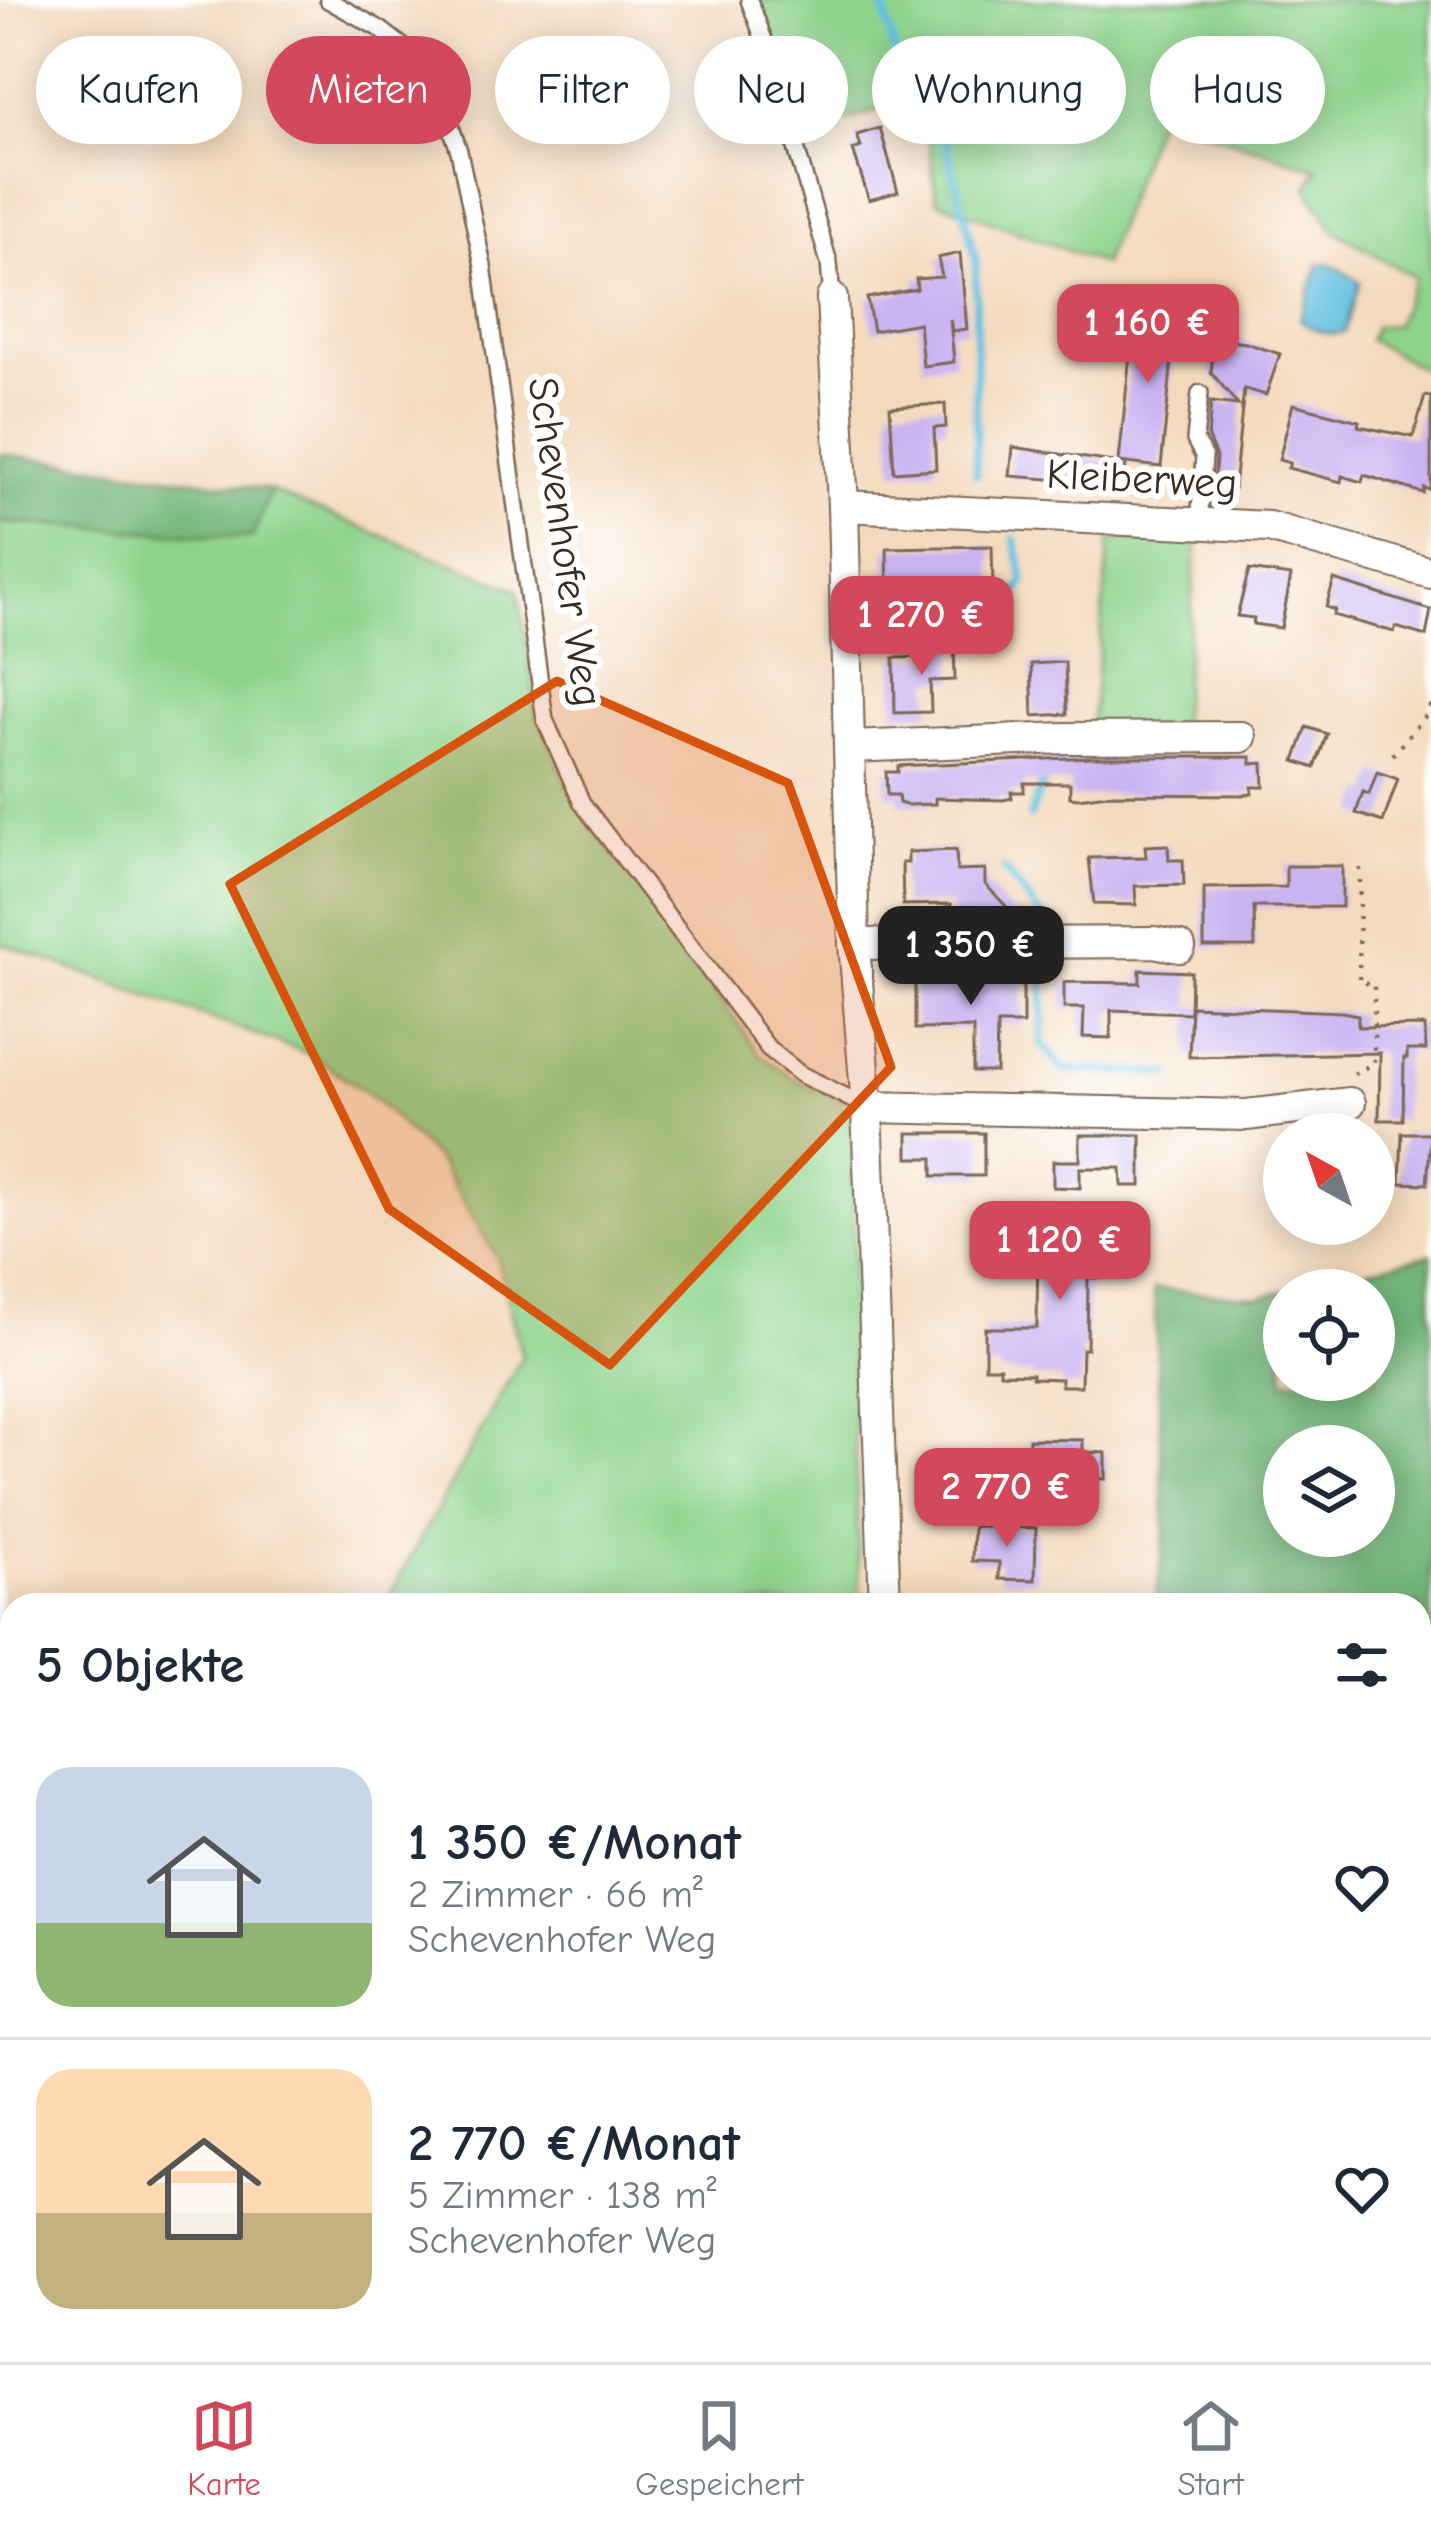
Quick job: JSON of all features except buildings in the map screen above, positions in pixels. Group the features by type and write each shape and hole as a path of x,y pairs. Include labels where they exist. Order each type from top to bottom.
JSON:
{"street":[{"path":"832,298 843,506 854,944 867,1107 885,1593"},
{"name":"Kleiberweg","path":"843,506 1269,527 1431,573"},
{"path":"850,747 1066,737 1241,737"},
{"path":"854,944 1131,942 1180,947"},
{"name":"Schevenhofer Weg","path":"867,1107 1246,1115 1350,1103"}],"lane":[{"name":"Schevenhofer Weg","path":"328,0 380,29 433,68 459,151 483,266 545,720 582,803 768,1048 800,1074 867,1107"},
{"path":"749,0 769,53 829,263 832,298"},
{"path":"1199,524 1204,457 1195,440 1200,393"}],"path":[{"path":"1393,755 1428,713 1431,702"},
{"path":"1350,1103 1354,1070 1374,1063 1374,984 1359,982 1360,866"}],"highlighted area":[{"path":"557,681 788,783 891,1067 610,1365 389,1209 230,884"}],"green space":[{"path":"755,0 1431,0 1431,373 1369,340 1374,327 1395,325 1415,278 1335,231 1307,188 1318,169 1244,144 1325,144 1325,36 1150,36 1150,137 1103,264 937,201 929,144 1126,144 1126,36 872,36 872,112 848,120 848,36 767,36"},
{"path":"0,454 271,490 252,538 0,522"},
{"path":"270,491 518,590 537,714 577,806 658,910 760,1055 791,1077 854,1105 853,1382 860,1593 391,1593 522,1357 497,1257 438,1161 372,1096 310,1054 0,943 0,522 251,538"},
{"path":"1110,539 1197,543 1180,727 1091,729"},
{"path":"1431,1254 1431,1593 1157,1593 1165,1534 1154,1289 1260,1297 1263,1401 1395,1401 1395,1269 1371,1269"}],"water":[{"path":"1319,264 1331,264 1360,282 1344,332 1321,332 1300,319"}],"waterway":[{"path":"882,0 894,50 946,144 976,260 976,474"},
{"path":"1010,639 1010,608 1024,580 1015,539"},
{"path":"1030,816 1044,779"},
{"path":"1004,869 1048,925"},
{"path":"1044,973 1042,1044 1063,1069 1170,1074"}]}
